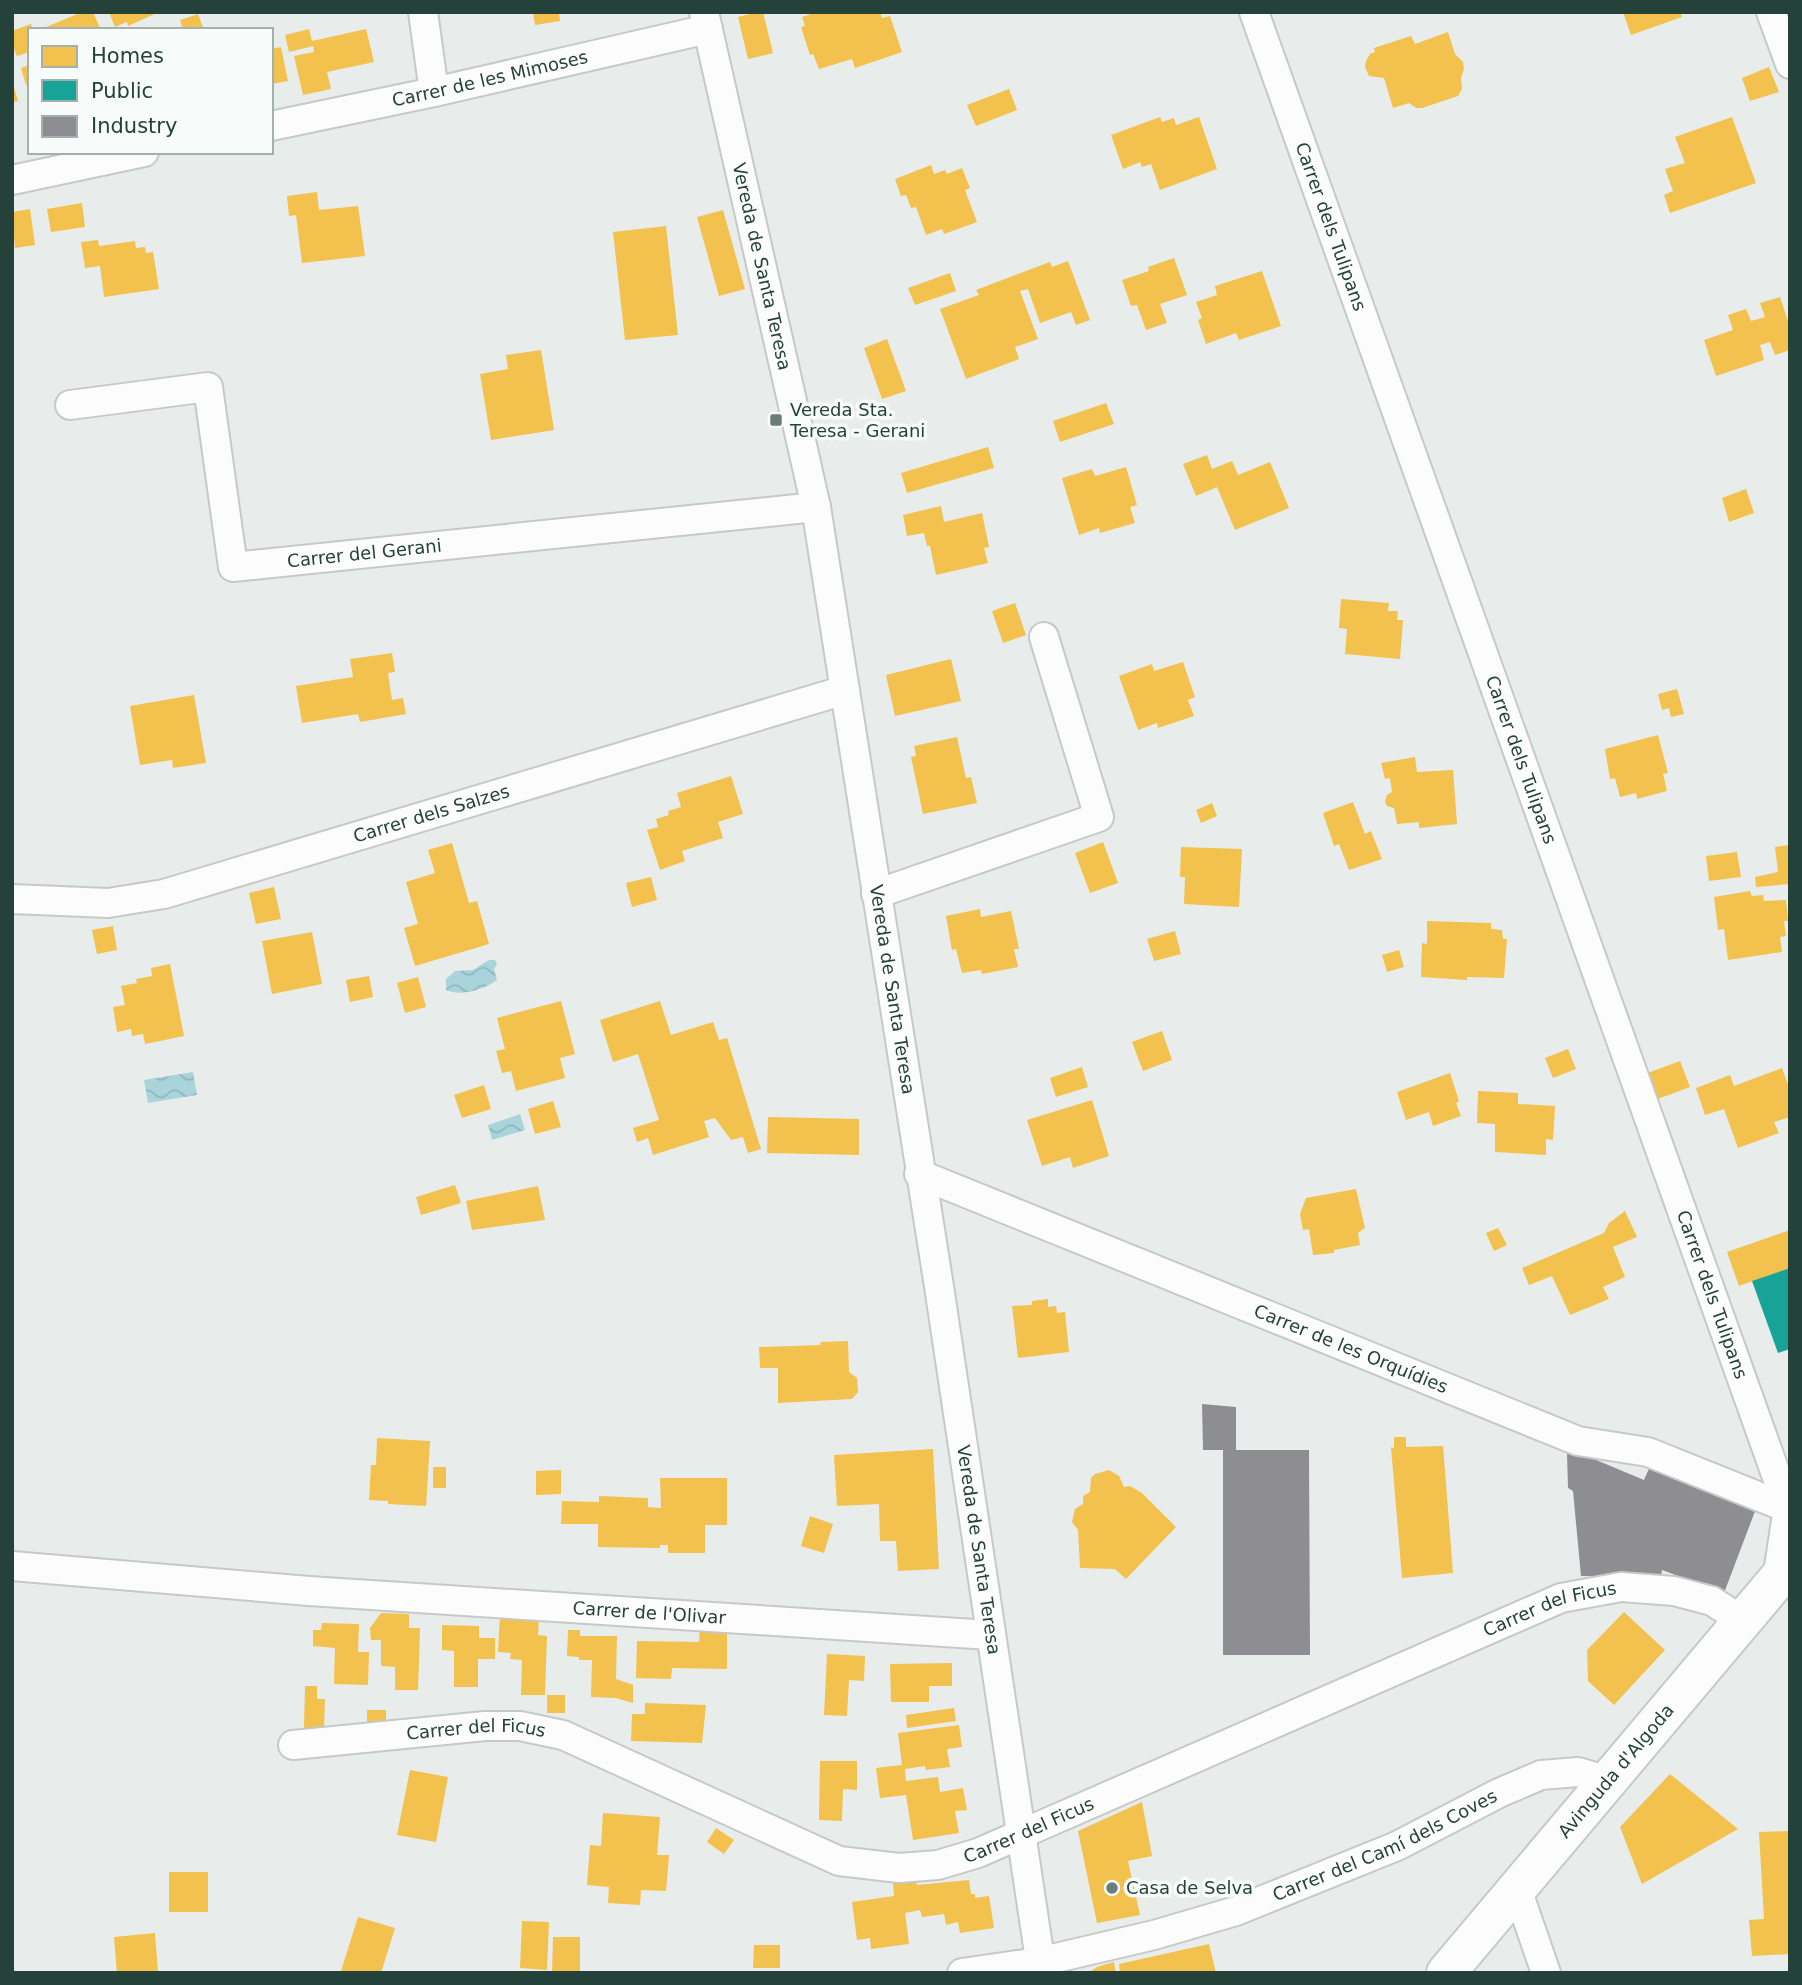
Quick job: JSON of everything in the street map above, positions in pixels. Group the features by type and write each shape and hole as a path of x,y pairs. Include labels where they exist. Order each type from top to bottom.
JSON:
{"street":[{"path":"423,12 434,92"},
{"name":"Carrer dels Tulipans","path":"1254,12 1789,1508 1783,1576"},
{"path":"1771,12 1790,64"},
{"name":"Carrer de les Mimoses","path":"273,126 434,92 706,20"},
{"name":"Vereda de Santa Teresa","path":"706,20 816,507 919,1174 940,1293 1040,1967"},
{"path":"12,180 135,154"},
{"name":"Carrer del Gerani","path":"70,405 208,387 233,567 816,507"},
{"path":"876,894 1099,817 1044,637"},
{"name":"Carrer dels Salzes","path":"12,899 108,903 164,894 845,690"},
{"name":"Carrer de les Orquídies","path":"919,1174 1578,1441 1648,1452 1789,1508"},
{"name":"Carrer de l'Olivar","path":"12,1566 309,1591 990,1635"},
{"name":"Avinguda d'Algoda","path":"1446,1973 1783,1576"},
{"name":"Carrer del Ficus","path":"293,1745 485,1726 520,1726 563,1735 839,1861 899,1868 937,1865 978,1853 1561,1598 1621,1587 1674,1591 1712,1601 1743,1621"},
{"name":"Carrer del Camí dels Coves","path":"962,1973 1040,1967 1237,1911 1397,1846 1499,1793 1541,1775 1578,1772 1608,1781"},
{"path":"1517,1889 1546,1973"}],"water":[{"path":"489,960 495,960 497,964 494,969 497,980 473,991 459,993 446,990 446,979 455,971 473,970"},
{"path":"193,1072 197,1095 148,1103 144,1080"},
{"path":"520,1114 525,1130 492,1140 488,1125"}],"building: Homes":[{"path":"82,12 93,12 100,28 44,28"},
{"path":"109,12 159,12 128,26 127,22 115,27"},
{"path":"533,12 559,12 560,21 535,25"},
{"path":"763,12 773,53 748,59 738,17"},
{"path":"817,12 880,12 882,18 890,16 902,52 855,68 852,59 819,69 813,54 810,55 801,27 805,26 802,17"},
{"path":"1623,12 1680,12 1682,17 1631,35"},
{"path":"198,14 203,28 182,28 180,20"},
{"path":"31,24 32,28 28,28 28,53 17,56 12,44 12,31"},
{"path":"309,29 312,41 366,29 374,62 327,72 331,89 303,95 294,56 314,52 313,46 289,52 285,35"},
{"path":"1448,32 1455,54 1463,62 1462,89 1458,96 1422,108 1416,108 1409,103 1393,108 1384,78 1369,76 1365,67 1370,54 1375,52 1374,48 1411,36 1415,44"},
{"path":"281,47 288,81 273,84 273,49"},
{"path":"28,66 28,84 26,85 21,68"},
{"path":"1769,67 1779,92 1750,101 1742,78"},
{"path":"12,85 18,101 12,102"},
{"path":"1009,89 1017,110 976,126 967,105"},
{"path":"1160,117 1162,122 1174,118 1176,125 1199,117 1217,169 1160,190 1151,164 1142,167 1140,162 1123,169 1111,135"},
{"path":"1732,117 1756,183 1670,213 1664,195 1673,191 1665,169 1685,163 1675,137"},
{"path":"931,165 934,174 945,170 947,174 962,168 970,188 965,190 977,222 944,234 942,229 926,235 916,207 911,208 906,195 901,196 895,179"},
{"path":"317,192 319,210 358,206 365,256 302,263 296,215 289,216 287,196"},
{"path":"82,203 85,227 51,232 47,209"},
{"path":"30,209 35,245 15,248 12,212"},
{"path":"723,210 745,289 719,296 697,217"},
{"path":"666,226 678,335 625,340 613,232"},
{"path":"98,240 99,246 135,241 136,248 145,247 146,253 153,252 159,289 104,297 100,266 85,268 81,242"},
{"path":"1174,258 1187,295 1160,304 1167,323 1146,330 1137,305 1131,306 1122,280 1149,271 1148,267"},
{"path":"1068,261 1090,320 1076,325 1071,312 1040,323 1028,289 1020,291 1038,339 1015,347 1019,359 966,379 940,309 979,295 976,290 1050,262 1052,267"},
{"path":"1262,271 1281,326 1239,340 1236,333 1206,344 1198,320 1202,318 1196,302 1217,295 1215,286"},
{"path":"950,273 956,291 915,305 908,288"},
{"path":"1780,297 1790,327 1790,350 1775,355 1770,342 1760,345 1764,360 1716,376 1704,340 1733,330 1728,315 1746,309 1751,321 1765,317 1760,303"},
{"path":"887,339 906,391 882,399 864,348"},
{"path":"541,350 554,430 491,440 480,374 508,369 506,355"},
{"path":"1106,403 1114,424 1060,442 1053,421"},
{"path":"988,447 994,468 907,493 901,473"},
{"path":"1207,455 1212,469 1232,461 1238,475 1270,462 1289,508 1235,530 1217,487 1196,496 1183,464"},
{"path":"1126,467 1137,505 1130,507 1135,523 1100,533 1099,528 1079,535 1062,478 1092,469 1095,476"},
{"path":"1746,489 1754,513 1729,522 1722,498"},
{"path":"941,506 944,522 982,513 989,547 984,548 988,563 936,575 930,546 927,546 924,533 907,536 903,515"},
{"path":"1341,599 1389,603 1388,611 1398,611 1397,620 1403,620 1400,659 1345,654 1347,629 1339,628"},
{"path":"1015,603 1026,635 1003,643 992,611"},
{"path":"392,653 395,672 388,673 392,700 403,698 406,714 360,722 358,714 302,723 296,686 353,677 350,659"},
{"path":"951,659 961,701 895,716 886,675"},
{"path":"1183,662 1195,697 1188,700 1194,716 1158,728 1157,723 1138,730 1119,676 1152,664 1154,671"},
{"path":"1677,689 1684,714 1671,717 1669,708 1662,710 1658,694"},
{"path":"194,695 206,763 173,768 172,760 140,765 130,706"},
{"path":"1658,735 1668,773 1663,774 1667,791 1637,799 1636,793 1620,797 1615,778 1610,779 1605,749"},
{"path":"957,737 966,778 971,777 977,803 923,814 911,757 916,756 914,746"},
{"path":"1415,757 1417,772 1453,770 1457,824 1419,828 1419,822 1397,824 1394,808 1387,806 1385,802 1387,795 1392,792 1390,778 1385,779 1381,763"},
{"path":"731,776 743,814 718,822 723,838 682,851 685,861 660,870 647,830 658,827 656,819 681,807 677,793"},
{"path":"1353,802 1365,834 1371,831 1382,859 1349,870 1339,844 1334,846 1323,813"},
{"path":"1212,803 1217,816 1201,823 1196,810"},
{"path":"1103,842 1118,883 1090,893 1075,853"},
{"path":"452,843 469,903 477,901 489,944 415,966 404,928 418,924 406,882 435,873 428,850"},
{"path":"1790,845 1790,884 1756,887 1755,877 1778,872 1775,847"},
{"path":"1181,847 1242,849 1239,907 1184,904 1185,877 1180,877"},
{"path":"1737,852 1741,877 1709,881 1706,856"},
{"path":"651,877 657,900 632,907 626,883"},
{"path":"274,887 281,919 256,924 249,893"},
{"path":"1750,891 1752,896 1763,895 1764,901 1786,900 1788,921 1784,921 1786,936 1780,937 1782,952 1728,960 1724,929 1718,930 1714,897"},
{"path":"980,909 981,917 1011,911 1019,949 1014,949 1018,967 982,974 981,970 962,973 956,949 952,950 946,916"},
{"path":"1427,921 1491,923 1491,929 1502,930 1503,939 1507,939 1504,978 1467,977 1467,980 1421,977 1422,943 1427,944"},
{"path":"113,926 117,950 97,954 92,930"},
{"path":"1175,931 1181,954 1154,961 1147,939"},
{"path":"312,932 322,984 272,994 262,941"},
{"path":"1399,950 1404,967 1387,972 1382,955"},
{"path":"170,964 184,1036 145,1044 143,1034 132,1036 131,1029 117,1032 113,1007 125,1005 121,986 152,976 151,968"},
{"path":"369,976 373,997 350,1002 346,980"},
{"path":"418,977 426,1007 405,1013 397,983"},
{"path":"561,1001 575,1054 560,1058 565,1078 516,1091 511,1071 502,1073 496,1051 505,1049 497,1018"},
{"path":"660,1001 671,1035 713,1022 719,1040 727,1038 761,1149 748,1153 743,1137 731,1140 715,1118 704,1121 709,1137 653,1155 648,1138 637,1142 633,1128 659,1120 638,1054 613,1062 600,1020"},
{"path":"1162,1031 1172,1060 1143,1071 1132,1042"},
{"path":"1568,1049 1576,1069 1553,1078 1545,1058"},
{"path":"1680,1061 1690,1087 1655,1100 1645,1074"},
{"path":"1082,1067 1088,1087 1056,1097 1050,1078"},
{"path":"1782,1068 1790,1090 1790,1117 1774,1122 1779,1133 1738,1148 1724,1109 1705,1115 1696,1088 1730,1075 1734,1086"},
{"path":"1450,1073 1461,1116 1433,1126 1429,1112 1406,1120 1397,1092"},
{"path":"484,1085 491,1109 462,1118 454,1095"},
{"path":"1478,1091 1518,1093 1518,1104 1555,1106 1553,1140 1546,1139 1546,1155 1495,1152 1495,1124 1477,1123"},
{"path":"1092,1100 1109,1156 1073,1168 1070,1157 1042,1166 1027,1120"},
{"path":"553,1101 561,1127 535,1134 528,1109"},
{"path":"768,1117 859,1119 859,1155 767,1153"},
{"path":"455,1185 461,1203 421,1215 416,1197"},
{"path":"538,1186 545,1220 472,1230 466,1201"},
{"path":"1356,1189 1365,1228 1358,1233 1360,1245 1334,1250 1334,1253 1313,1255 1309,1229 1303,1230 1300,1214 1306,1198"},
{"path":"1625,1211 1637,1237 1613,1247 1625,1277 1603,1287 1609,1299 1570,1315 1552,1276 1529,1285 1522,1268 1604,1233 1609,1223"},
{"path":"1498,1228 1507,1245 1494,1251 1486,1233"},
{"path":"1790,1230 1790,1268 1739,1286 1727,1252"},
{"path":"1048,1299 1048,1307 1056,1306 1057,1313 1065,1312 1069,1352 1018,1358 1012,1306 1032,1305 1032,1301"},
{"path":"848,1341 849,1372 857,1378 858,1392 852,1399 778,1403 778,1368 760,1368 759,1347 820,1345 821,1342"},
{"path":"1394,1437 1406,1437 1406,1447 1443,1446 1453,1573 1402,1578 1391,1447 1394,1448"},
{"path":"377,1438 430,1441 426,1506 369,1500 371,1465 376,1465"},
{"path":"933,1449 939,1569 898,1571 896,1541 880,1541 879,1504 837,1506 834,1455"},
{"path":"433,1467 446,1467 446,1488 433,1488"},
{"path":"561,1470 561,1494 536,1495 536,1471"},
{"path":"1109,1470 1119,1476 1124,1487 1130,1486 1142,1493 1176,1527 1126,1579 1115,1569 1080,1568 1078,1530 1072,1522 1075,1509 1083,1504 1083,1496 1090,1492 1091,1478"},
{"path":"660,1478 727,1478 727,1525 705,1525 705,1553 668,1553 668,1545 660,1545 660,1548 598,1547 598,1524 561,1524 562,1501 599,1502 599,1496 648,1498 648,1507 661,1508"},
{"path":"810,1516 833,1524 824,1553 801,1546"},
{"path":"1624,1612 1665,1650 1614,1705 1588,1681 1587,1650"},
{"path":"381,1613 409,1614 409,1628 420,1628 418,1690 395,1690 395,1667 381,1666 381,1640 371,1640 370,1628"},
{"path":"500,1615 539,1616 538,1635 547,1636 545,1695 521,1695 522,1660 510,1659 511,1653 498,1652"},
{"path":"322,1623 359,1624 358,1652 369,1652 368,1685 334,1684 335,1648 313,1646 313,1630 321,1630"},
{"path":"442,1625 479,1626 479,1638 495,1638 495,1659 478,1659 478,1687 454,1687 454,1651 442,1650"},
{"path":"700,1625 727,1626 727,1669 672,1668 671,1679 636,1678 637,1641 699,1642"},
{"path":"568,1630 580,1630 580,1636 617,1636 616,1679 633,1685 633,1703 616,1698 591,1697 592,1660 567,1656"},
{"path":"827,1654 865,1656 864,1681 849,1680 847,1716 824,1715"},
{"path":"952,1663 952,1686 929,1686 929,1702 891,1702 890,1664"},
{"path":"305,1686 317,1686 317,1699 325,1699 324,1729 304,1728"},
{"path":"547,1695 565,1695 565,1713 547,1713"},
{"path":"645,1703 706,1705 702,1743 631,1741 632,1714 645,1714"},
{"path":"954,1708 956,1721 907,1728 906,1715"},
{"path":"367,1710 386,1710 386,1726 367,1726"},
{"path":"959,1725 962,1747 947,1749 950,1767 926,1770 925,1766 905,1769 906,1781 938,1777 940,1792 963,1788 967,1810 955,1811 959,1833 913,1840 906,1795 880,1798 876,1768 902,1765 898,1733"},
{"path":"820,1761 857,1761 857,1790 843,1789 842,1821 819,1820"},
{"path":"410,1770 448,1777 436,1842 397,1835"},
{"path":"1670,1774 1738,1829 1642,1884 1620,1827"},
{"name":"Casa de Selva","path":"1142,1802 1152,1856 1128,1861 1140,1915 1097,1923 1078,1831"},
{"path":"603,1813 660,1817 657,1855 669,1855 666,1891 641,1890 640,1905 608,1903 609,1887 587,1885 590,1845 601,1846"},
{"path":"716,1828 734,1840 724,1854 707,1842"},
{"path":"1790,1831 1790,1954 1752,1956 1749,1920 1764,1919 1759,1832"},
{"path":"169,1872 208,1872 208,1912 169,1912"},
{"path":"916,1880 917,1885 969,1880 971,1894 975,1894 975,1898 989,1896 994,1928 960,1933 958,1922 946,1925 944,1914 922,1917 920,1910 905,1913 909,1944 871,1949 870,1938 857,1940 852,1902 894,1896 893,1883"},
{"path":"358,1917 395,1928 381,1973 341,1971"},
{"path":"522,1921 549,1922 547,1970 520,1968"},
{"path":"155,1933 158,1973 117,1973 114,1937"},
{"path":"553,1937 580,1937 580,1973 552,1973"},
{"path":"1209,1944 1216,1973 1120,1973 1119,1964"},
{"path":"754,1945 780,1945 780,1968 753,1968"},
{"path":"1114,1962 1116,1973 1088,1973 1097,1967"}],"building: Public":[{"path":"1790,1268 1790,1349 1778,1353 1752,1281"}],"building: Industry":[{"path":"1202,1404 1236,1407 1236,1450 1309,1450 1310,1655 1223,1655 1223,1450 1203,1450"},
{"path":"1570,1449 1644,1480 1651,1464 1757,1506 1724,1593 1662,1570 1661,1577 1581,1576 1573,1491 1568,1488 1567,1453"}],"place":[{"name":"Vereda Sta. Teresa - Gerani","path":"776,420"},
{"name":"Casa de Selva","path":"1112,1888"}]}
